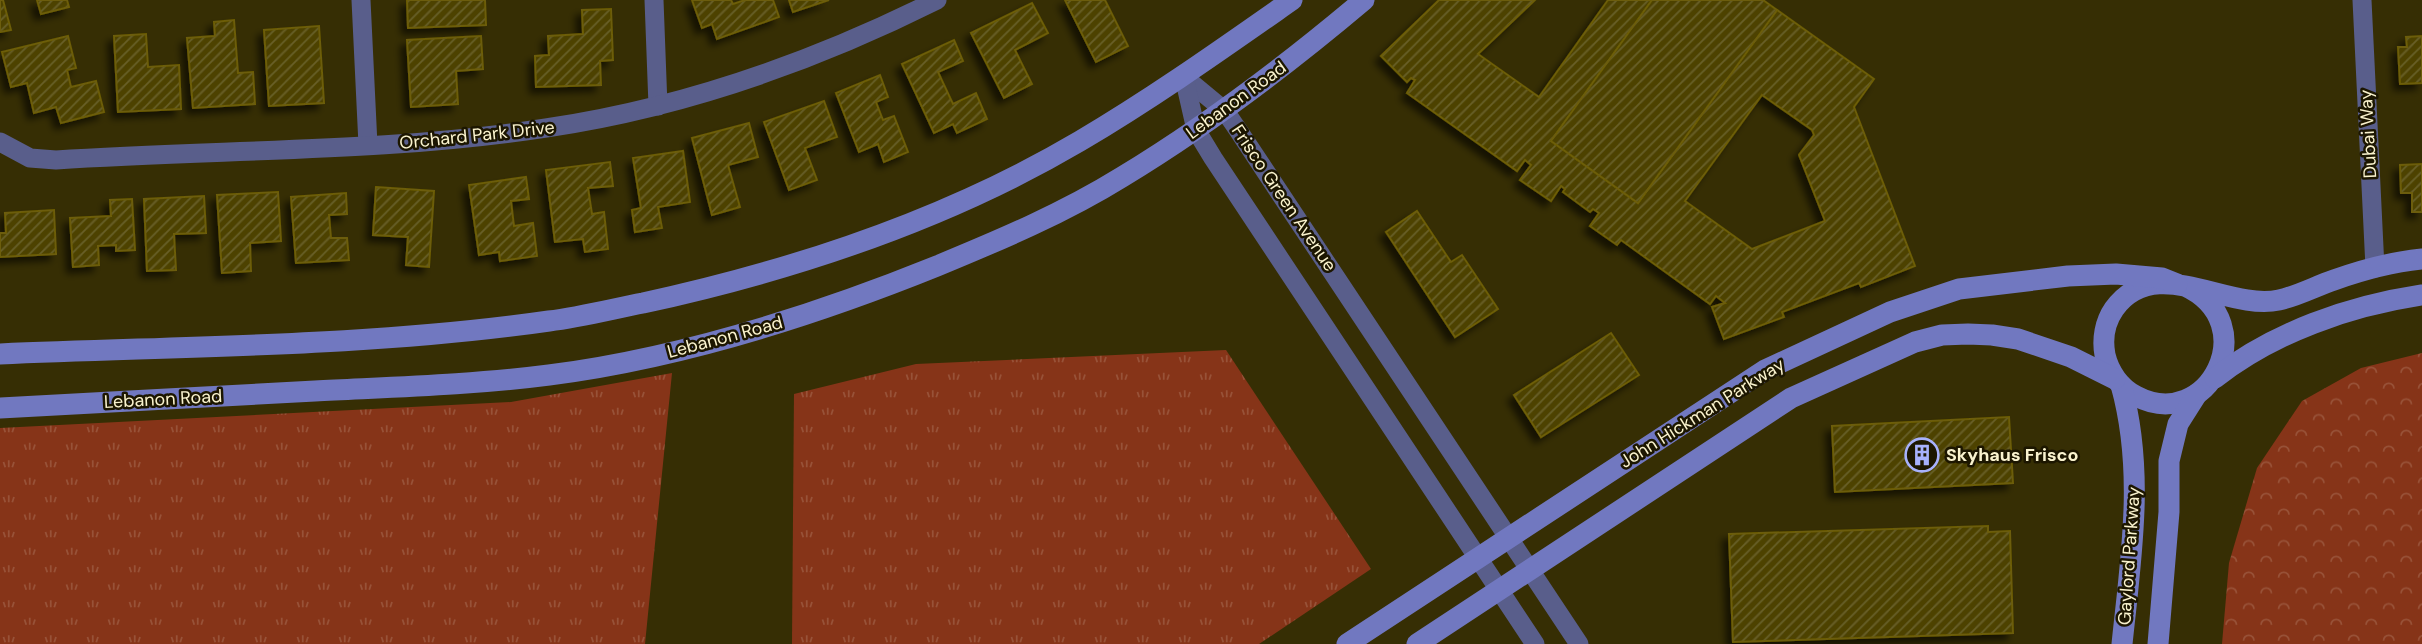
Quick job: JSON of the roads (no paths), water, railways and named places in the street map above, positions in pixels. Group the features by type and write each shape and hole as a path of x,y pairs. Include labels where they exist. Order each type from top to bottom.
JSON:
{"street":[{"path":"361,0 368,145"},
{"path":"654,0 658,106"},
{"name":"Orchard Park Drive","path":"0,142 30,158 56,160 368,145 514,133 658,106 794,62 937,0"},
{"path":"0,354 324,341 475,331 552,321 703,290 862,242 1006,180 1078,142 1184,77 1292,0"},
{"name":"Lebanon Road","path":"0,408 430,386 550,375 661,355 795,319 910,277 1012,235 1119,180 1225,111 1299,55 1364,0"},
{"name":"Dubai Way","path":"2362,0 2375,268"},
{"name":"Frisco Green Avenue","path":"1184,77 1225,111 1579,644"},
{"name":"Frisco Green Avenue","path":"1184,77 1196,130 1535,644"},
{"name":"John Hickman Parkway","path":"1346,644 1765,370 1889,312 1959,289 2068,276 2116,274 2162,278 2181,285 2270,301 2290,297 2375,268 2422,258"},
{"path":"2204,387 2222,360 2225,344 2223,327 2206,299 2181,285 2160,283 2143,286 2128,294 2111,313 2105,330 2107,363 2118,382 2136,396 2162,403 2180,401 2204,387 2247,356 2309,325 2358,308 2422,295"},
{"name":"John Hickman Parkway","path":"1417,644 1791,398 1915,342 1941,335 1993,335 2071,356 2118,382"},
{"name":"Gaylord Parkway","path":"2118,382 2130,416 2135,497 2122,644"},
{"name":"Gaylord Parkway","path":"2158,644 2169,512 2169,461 2178,424 2204,387"}],"place":[{"name":"Skyhaus Frisco","path":"1922,455"}]}
